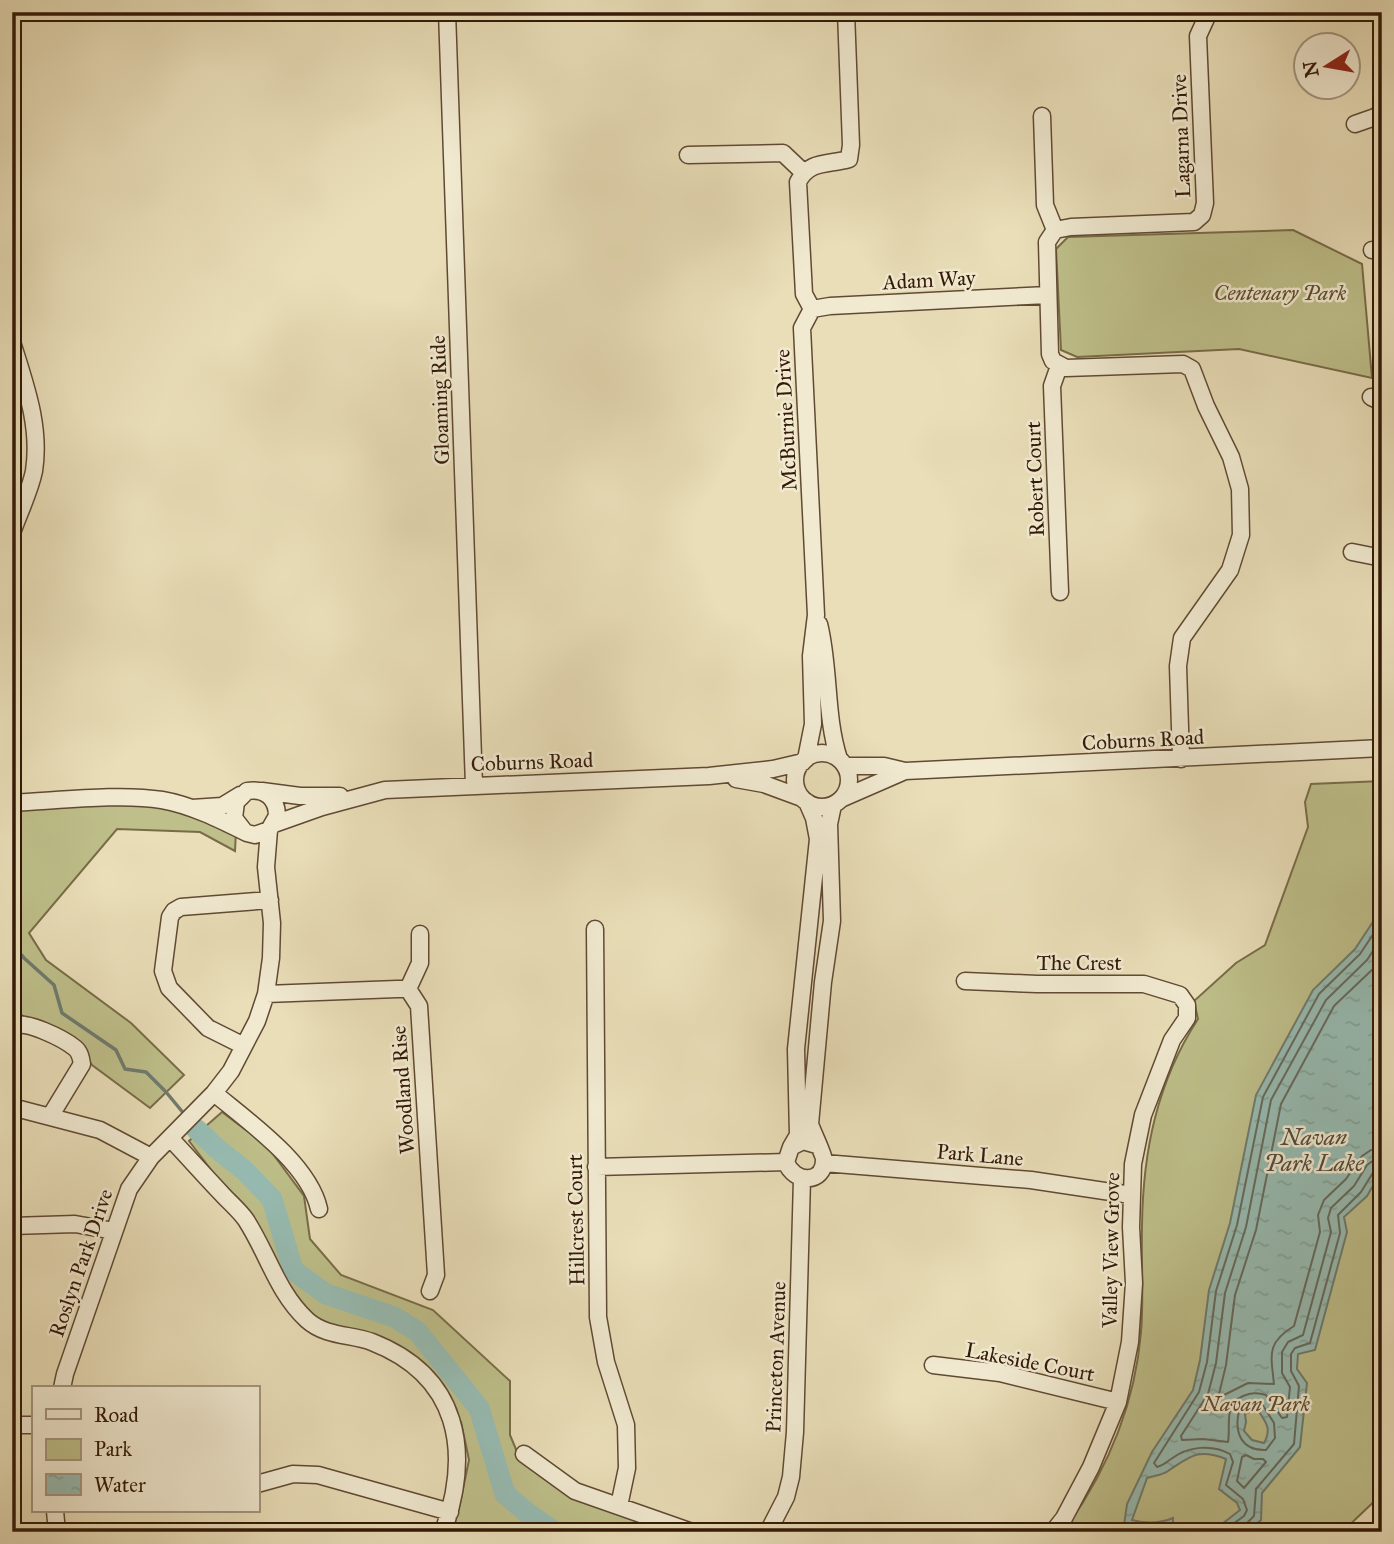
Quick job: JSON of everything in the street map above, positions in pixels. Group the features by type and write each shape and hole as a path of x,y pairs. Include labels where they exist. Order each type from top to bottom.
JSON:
{"street":[{"name":"Gloaming Ride","path":"447,12 474,786"},
{"path":"812,309 804,294 798,182 803,172 818,164 849,159 851,145 846,12"},
{"name":"Lagarna Drive","path":"1055,230 1194,222 1202,215 1205,203 1198,36 1209,12 1222,12"},
{"path":"1354,124 1376,117 1382,112"},
{"path":"1042,116 1045,205 1055,230 1046,242 1050,354 1053,361 1066,368 1183,364 1192,369 1206,406 1231,457 1240,489 1241,535 1230,570 1182,638 1178,666 1181,759"},
{"path":"688,155 783,153 803,172"},
{"name":"Adam Way","path":"812,309 1048,295"},
{"name":"McBurnie Drive","path":"805,760 813,724 811,656 816,615 802,328 812,309"},
{"path":"12,342 32,411 37,444 33,474 12,533"},
{"name":"Robert Court","path":"1059,366 1052,386 1060,593"},
{"path":"1352,552 1382,558"},
{"name":"McBurnie Drive","path":"816,615 825,648 833,740 842,763"},
{"name":"Coburns Road","path":"842,763 884,766 905,771 1382,748"},
{"path":"823,753 842,763 849,783 830,824 832,921 823,982 810,1124 824,1156 824,1163 815,1176 802,1179 791,1172 789,1155 798,1135 796,1049 818,839 814,818 796,783 796,776 805,760 823,753"},
{"name":"Coburns Road","path":"272,827 385,790 709,776 773,769 805,760"},
{"name":"Coburns Road","path":"838,802 905,771"},
{"name":"Coburns Road","path":"709,776 754,782 805,800"},
{"path":"12,803 135,798 164,800 255,835 272,827 277,816 274,801 262,791 247,791 222,806 190,808"},
{"name":"Coburns Road","path":"262,791 300,796 357,797"},
{"path":"241,795 233,810 234,818 245,832"},
{"path":"805,800 820,807 838,802"},
{"name":"Roslyn Park Drive","path":"266,867 272,827"},
{"name":"Roslyn Park Drive","path":"62,1386 129,1189 151,1157 214,1093 231,1071 257,1021 266,994 272,923 266,867 257,844 245,832"},
{"path":"244,1046 208,1028 169,988 163,971 170,917 181,907 270,900"},
{"name":"Hillcrest Court","path":"594,929 598,1317 606,1362 626,1425 629,1447 628,1468 619,1506"},
{"path":"266,994 408,989 420,963 420,934"},
{"name":"The Crest","path":"965,981 1144,984 1180,995 1187,1005"},
{"name":"Woodland Rise","path":"408,989 419,1006 436,1275 430,1291"},
{"name":"Valley View Grove","path":"1053,1532 1064,1518 1091,1467 1118,1402 1130,1342 1133,1295 1133,1164 1143,1115 1172,1040 1186,1018 1187,1005"},
{"path":"12,1026 18,1023 29,1024 76,1048 81,1056 82,1064 51,1115"},
{"path":"214,1093 284,1153 311,1188 319,1209"},
{"path":"12,1107 51,1115 100,1130 151,1157"},
{"path":"170,1138 246,1220 281,1290 309,1322 330,1333 371,1342 411,1363 431,1384 451,1413 458,1445 458,1475 443,1532"},
{"path":"596,1167 789,1155 803,1141 817,1145"},
{"name":"Park Lane","path":"824,1163 1031,1180 1132,1195"},
{"name":"Princeton Avenue","path":"768,1532 786,1497 792,1466 796,1418 802,1179"},
{"path":"12,1226 75,1224 114,1231"},
{"name":"Lakeside Court","path":"933,1365 1000,1373 1118,1402"},
{"path":"12,1425 32,1425"},
{"path":"524,1454 575,1491 692,1532"},
{"path":"259,1483 293,1474 318,1475 450,1512"},
{"path":"55,1512 57,1532"}],"green space":[{"name":"Centenary Park","path":"1293,230 1362,264 1372,378 1239,349 1077,357 1061,350 1056,249 1068,237"},
{"name":"Navan Park","path":"1382,781 1382,1494 1342,1532 1063,1532 1105,1462 1125,1412 1132,1386 1141,1332 1143,1197 1149,1144 1172,1067 1198,1019 1194,1001 1236,963 1265,945 1308,827 1305,802 1311,784"},
{"path":"140,799 236,831 235,851 200,832 117,829 29,933 46,960 131,1023 184,1075 150,1108 92,1065 77,1045 12,1010 12,806"},
{"path":"222,1112 267,1146 304,1196 310,1239 341,1275 433,1310 510,1381 510,1435 520,1459 670,1532 451,1532 458,1513 469,1460 461,1422 426,1370 315,1317 291,1295 264,1239 242,1203 215,1175 189,1141"},
{"path":"22,1427 18,1457 20,1532 12,1532 12,1428"}],"water":[{"name":"Navan Park Lake","path":"1382,908 1382,1170 1367,1196 1344,1217 1347,1232 1315,1350 1298,1354 1297,1369 1307,1383 1300,1447 1262,1493 1261,1520 1247,1532 1200,1532 1213,1531 1240,1510 1237,1503 1219,1489 1226,1459 1201,1454 1163,1474 1147,1478 1132,1520 1153,1523 1173,1518 1173,1532 1123,1532 1127,1504 1152,1452 1193,1390 1200,1360 1209,1290 1230,1223 1256,1095 1313,990 1355,949","holes":["1257,1408 1268,1428 1264,1443 1252,1440 1244,1431 1245,1414"]}],"waterway":[{"path":"12,944 54,985 62,1013 116,1050 125,1069 146,1072 185,1115"},
{"path":"196,1129 244,1170 272,1199 293,1270 326,1294 394,1317 417,1331 479,1408 505,1494 555,1532"}]}
